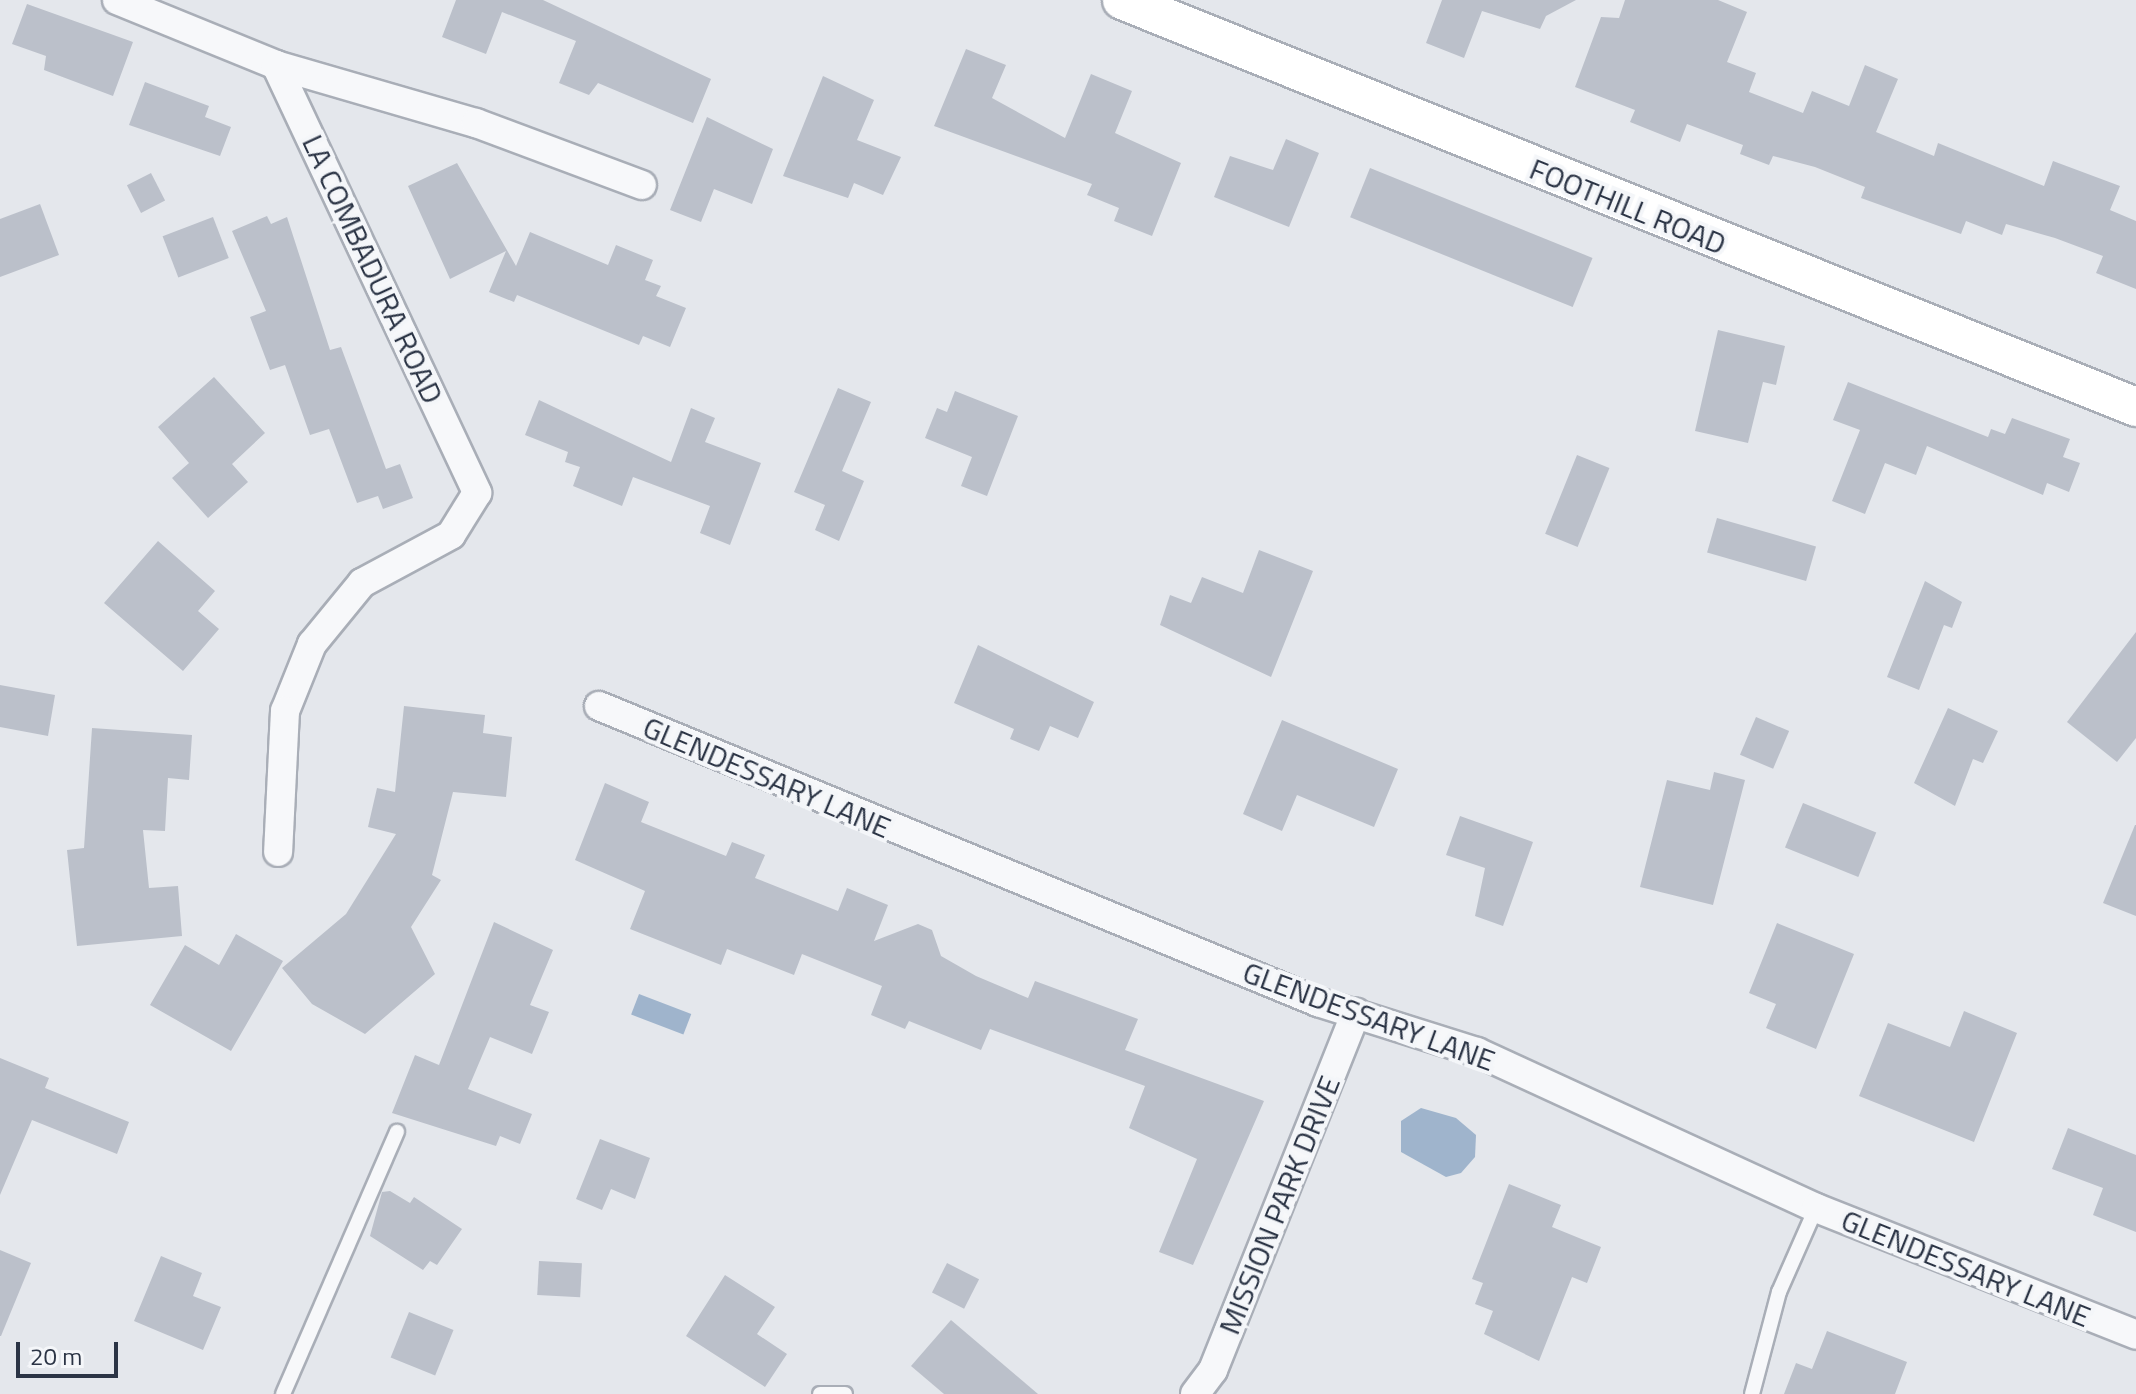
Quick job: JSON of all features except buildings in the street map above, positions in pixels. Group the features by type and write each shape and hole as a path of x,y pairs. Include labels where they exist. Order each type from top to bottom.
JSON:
{"main road":[{"name":"FOOTHILL ROAD","path":"1122,0 2136,407"}],"street":[{"path":"117,0 276,65 447,113 642,185"},
{"name":"LA COMBADURA ROAD","path":"276,65 477,493 463,523 362,583 312,644 283,722 278,852"},
{"name":"GLENDESSARY LANE","path":"599,706 1356,1013 1477,1052 1816,1208 2136,1335"},
{"name":"MISSION PARK DRIVE","path":"1195,1394 1213,1370 1356,1013"}],"lane":[{"path":"283,1394 397,1132"},
{"path":"1752,1394 1779,1292 1816,1208"},
{"path":"820,1394 845,1394"}],"water":[{"path":"639,994 691,1014 683,1035 631,1015"},
{"path":"1421,1108 1456,1118 1476,1135 1475,1157 1461,1173 1446,1177 1401,1152 1401,1121"}]}
